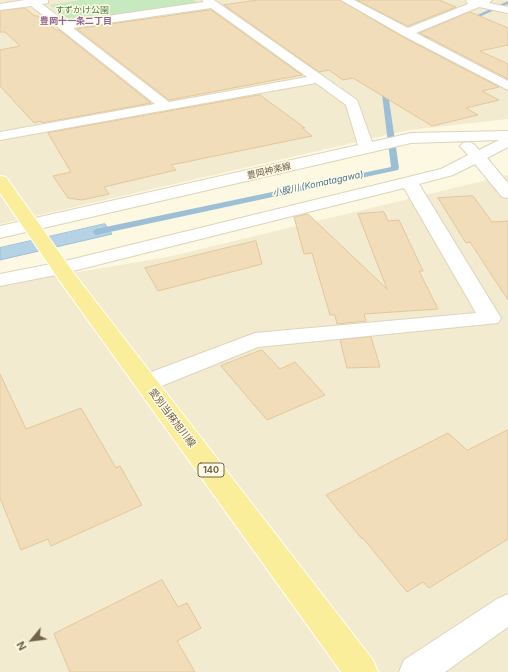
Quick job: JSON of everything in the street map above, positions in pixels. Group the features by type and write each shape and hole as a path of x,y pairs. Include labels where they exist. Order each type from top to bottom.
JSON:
{"main road":[{"name":"愛別当麻旭川線","path":"0,181 57,263 361,672"}],"street":[{"path":"0,8 32,1 50,0"},
{"path":"346,0 508,86"},
{"path":"460,0 483,3 508,10"},
{"path":"32,1 166,106"},
{"path":"64,26 211,2 352,103 366,149"},
{"path":"410,34 483,3"},
{"path":"0,136 318,79"},
{"name":"豊岡神楽線","path":"0,232 34,228 411,138 508,135"},
{"path":"448,136 468,146 508,192"},
{"path":"0,280 57,263 447,172 508,141"},
{"path":"146,383 255,340 490,318 409,182"},
{"path":"416,672 508,609"}],"shaded area":[{"path":"0,0 508,0 508,119 409,130 0,224"},
{"path":"508,175 508,672 0,672 0,285 168,257"}],"green space":[{"name":"すずかけ公園","path":"80,0 194,0 198,3 76,21 71,21 50,5"}],"water":[{"path":"105,224 112,234 0,260 0,248"}],"building":[{"path":"258,0 340,0 401,36 499,87 482,91 499,100 466,108 478,115 432,126 353,78 343,80 329,70 319,72 224,5"},
{"path":"357,0 439,0 456,7 408,26"},
{"path":"25,8 56,30 59,30 151,103 42,123 41,121 34,123 0,86 0,50 20,46 5,32 0,32 0,11"},
{"path":"211,10 302,75 169,100 77,29"},
{"path":"470,12 508,28 508,45 480,51 508,64 508,79 420,33"},
{"path":"260,95 305,128 302,128 312,136 171,165 176,170 104,187 109,194 82,200 68,198 53,176 71,172 48,133"},
{"path":"473,196 492,222 508,221 508,300 470,242 466,243 438,198"},
{"path":"384,212 388,221 399,220 423,271 419,271 438,309 364,314 366,321 337,324 335,315 330,315 312,253 304,254 294,217 308,214 387,289 358,214"},
{"path":"256,241 262,264 158,291 145,268"},
{"path":"371,337 380,367 347,368 340,340"},
{"path":"262,350 280,369 295,362 325,395 267,420 221,366"},
{"path":"0,374 26,429 81,408 116,468 120,466 142,505 51,546 48,539 21,550 0,498"},
{"path":"508,430 508,539 429,588 423,582 407,592 326,495 448,433 467,450"},
{"path":"162,580 178,607 187,603 201,628 177,641 195,672 70,672 54,634"}],"waterway":[{"name":"小股川 (Komatagawa)","path":"466,21 508,2"},
{"name":"小股川 (Komatagawa)","path":"402,48 410,43 441,32"},
{"name":"小股川 (Komatagawa)","path":"96,232 395,168 384,86"}],"district":[{"name":"豊岡十一条二丁目","path":"76,21"}]}
